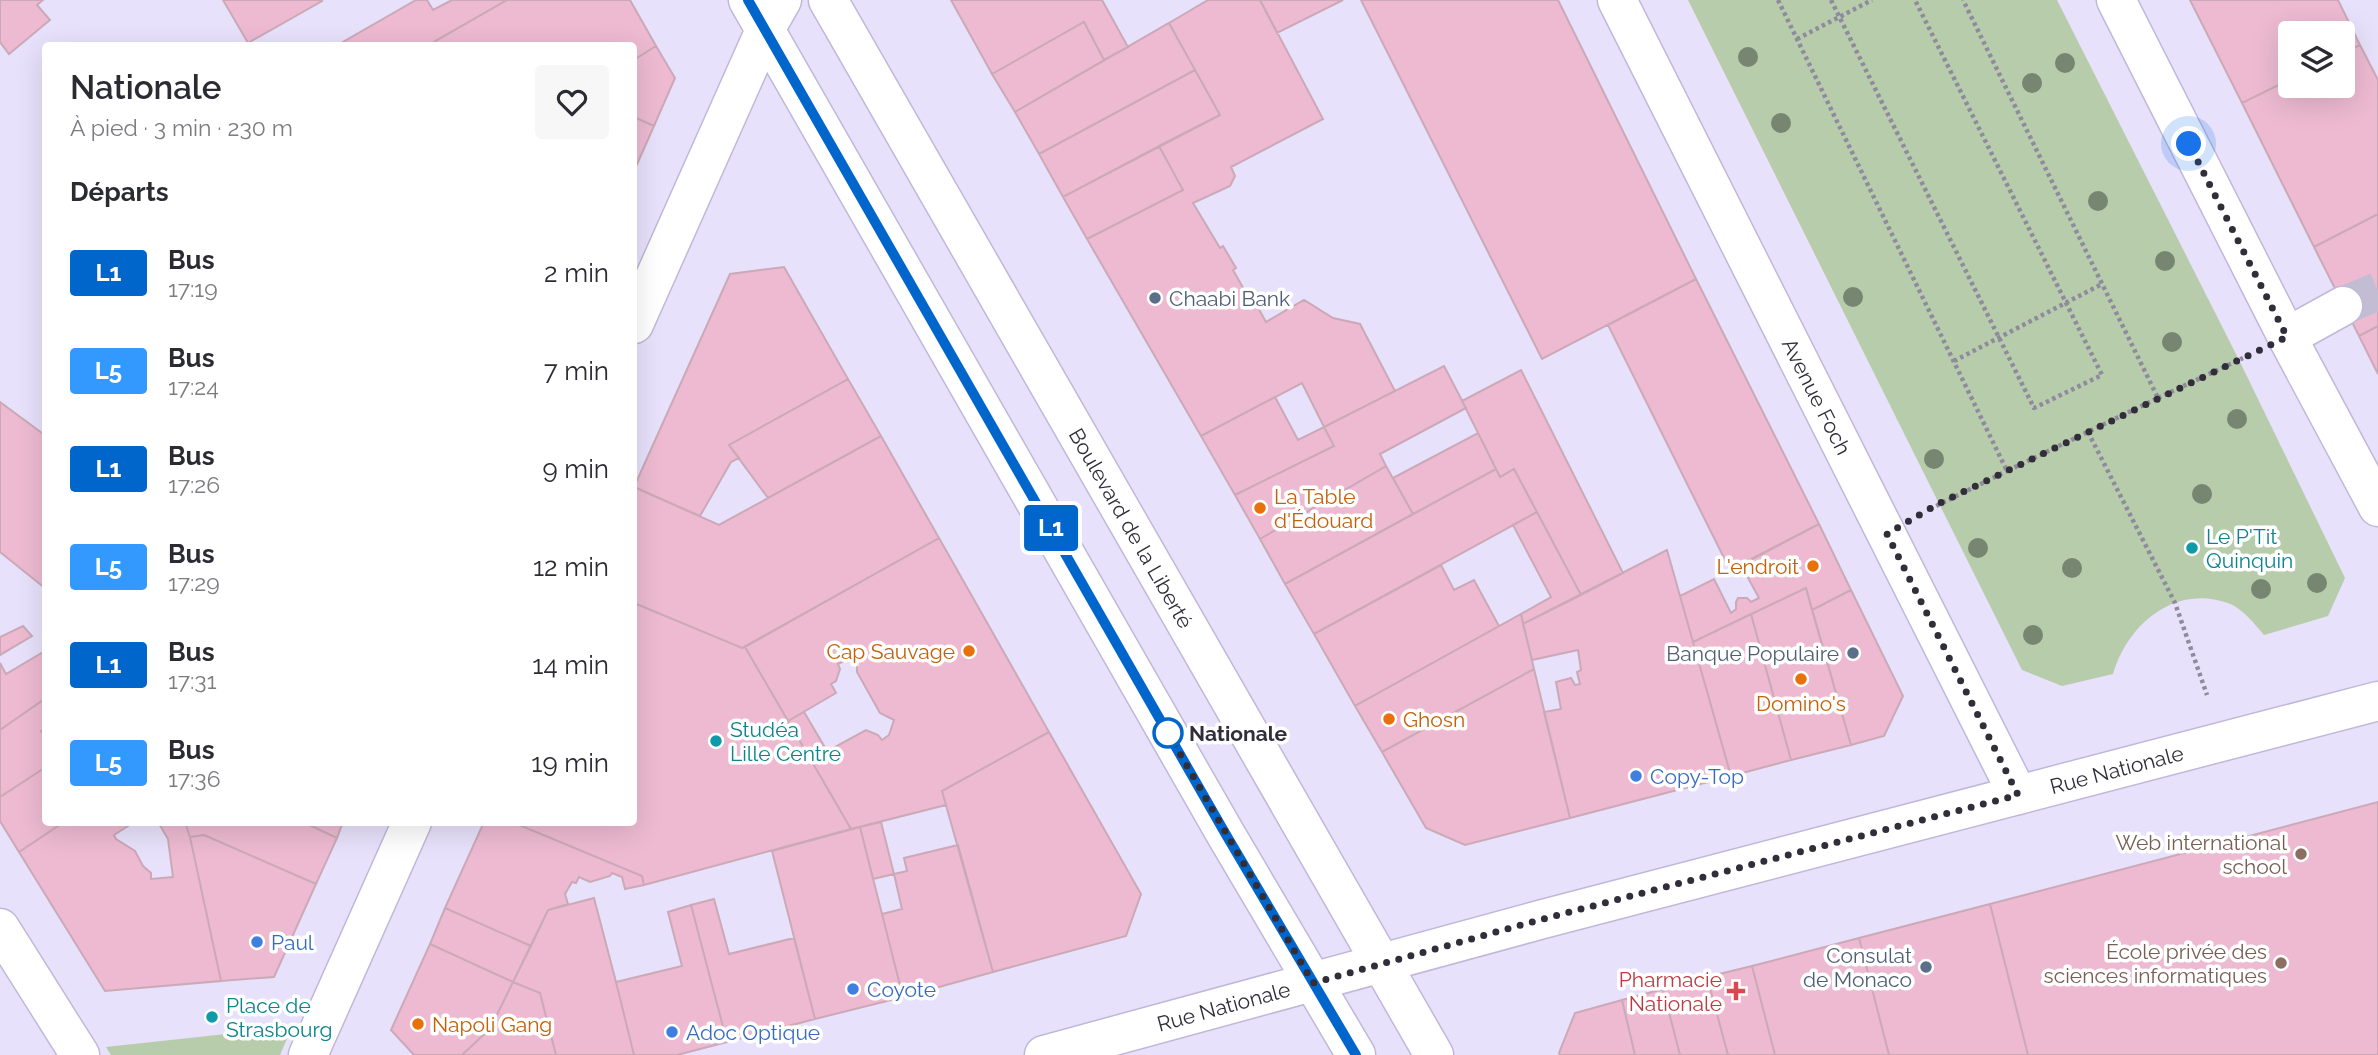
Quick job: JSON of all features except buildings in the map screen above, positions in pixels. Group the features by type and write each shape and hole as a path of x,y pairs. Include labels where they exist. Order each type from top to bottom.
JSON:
{"street":[{"name":"Boulevard de la Liberté","path":"828,0 1434,1055"},
{"name":"Avenue Foch","path":"1617,0 2018,795"},
{"path":"2116,0 2287,337 2378,507"},
{"path":"637,317 765,10"},
{"path":"765,10 1225,833 1356,1055"},
{"path":"2287,337 2343,306"},
{"name":"Rue Nationale","path":"1044,1055 1529,923 2378,701"},
{"path":"308,1055 410,826"},
{"path":"0,928 79,1055"}],"path":[{"path":"1778,0 2007,471"},
{"path":"1831,0 2034,408 2102,375 1915,0"},
{"path":"1797,39 1872,0"},
{"path":"1963,0 2158,398"},
{"path":"1954,361 2102,284"},
{"path":"1887,534 1938,504 2287,337"},
{"path":"2088,432 2175,603 2223,741"}],"green space":[{"path":"1688,0 2057,0 2239,360 2345,578 2328,616 2264,635 2248,616 2233,605 2208,599 2189,599 2155,613 2141,625 2129,640 2113,674 2062,686 2022,670"},
{"path":"292,1027 280,1055 111,1055 106,1047"}],"tunnel":[{"path":"2343,306 2378,291"}],"bus line":[{"name":"L1","path":"748,0 1225,833 1356,1055"}],"place":[{"name":"Chaabi Bank","path":"1155,298"},
{"name":"La Table d'Édouard","path":"1260,508"},
{"name":"Le P'Tit Quinquin","path":"2192,548"},
{"name":"L'endroit","path":"1813,566"},
{"name":"Cap Sauvage","path":"969,651"},
{"name":"Banque Populaire","path":"1853,653"},
{"name":"Domino's","path":"1801,679"},
{"name":"Ghosn","path":"1389,719"},
{"name":"Nationale","path":"1168,733"},
{"name":"Studéa Lille Centre","path":"716,741"},
{"name":"Copy-Top","path":"1636,776"},
{"name":"Web international school","path":"2301,854"},
{"name":"Paul","path":"257,942"},
{"name":"École privée des sciences informatiques","path":"2281,963"},
{"name":"Consulat de Monaco","path":"1926,967"},
{"name":"Coyote","path":"853,989"},
{"name":"Pharmacie Nationale","path":"1736,991"},
{"name":"Place de Strasbourg","path":"212,1017"},
{"name":"Napoli Gang","path":"418,1024"},
{"name":"Adoc Optique","path":"672,1032"}],"route":[{"path":"1168,733 1313,983 1543,919 2018,795 1887,534 1938,504 2287,337 2189,144"}]}
